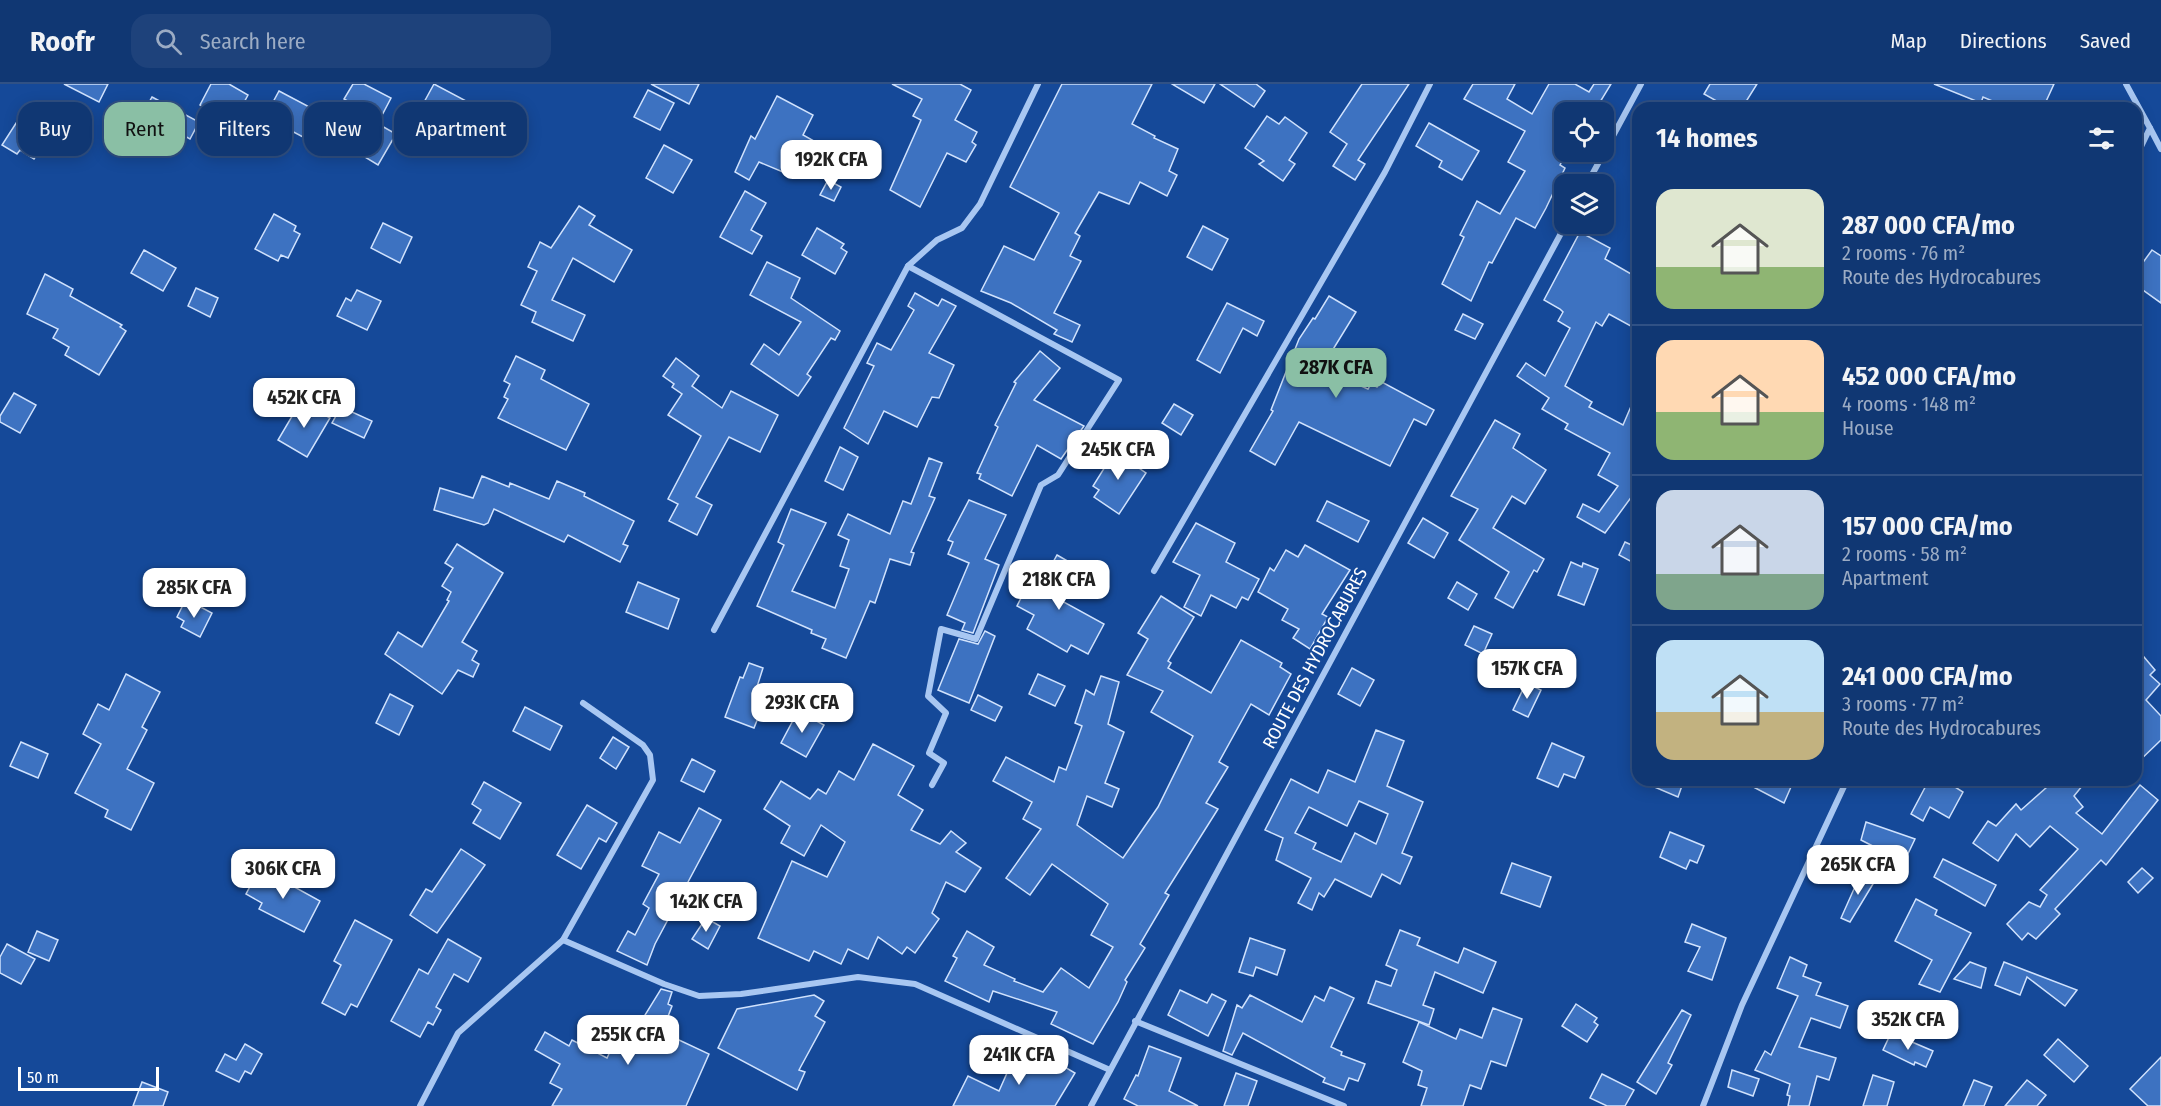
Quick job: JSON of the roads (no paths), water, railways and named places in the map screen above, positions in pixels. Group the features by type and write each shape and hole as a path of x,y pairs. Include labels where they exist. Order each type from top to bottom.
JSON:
{"street":[{"path":"714,630 908,266 937,240 962,228 980,204 1038,84"},
{"path":"1154,572 1385,172 1430,84"},
{"path":"1592,174 1641,84"},
{"path":"2126,84 2136,102"},
{"path":"2142,113 2161,149"},
{"path":"2142,145 2150,128"},
{"name":"ROUTE DES HYDROCABURES","path":"1091,1106 1561,234"},
{"path":"908,266 1119,380 1058,475 1041,485 976,639 941,629 928,696 946,713 929,753 944,763 932,784"},
{"path":"420,1106 458,1033 563,940 653,780 650,755 643,745 583,703"},
{"path":"1703,1106 1742,1005 1844,786"},
{"path":"563,940 699,996 741,994 858,977 915,984 1110,1070"},
{"path":"1135,1021 1344,1106"}]}
